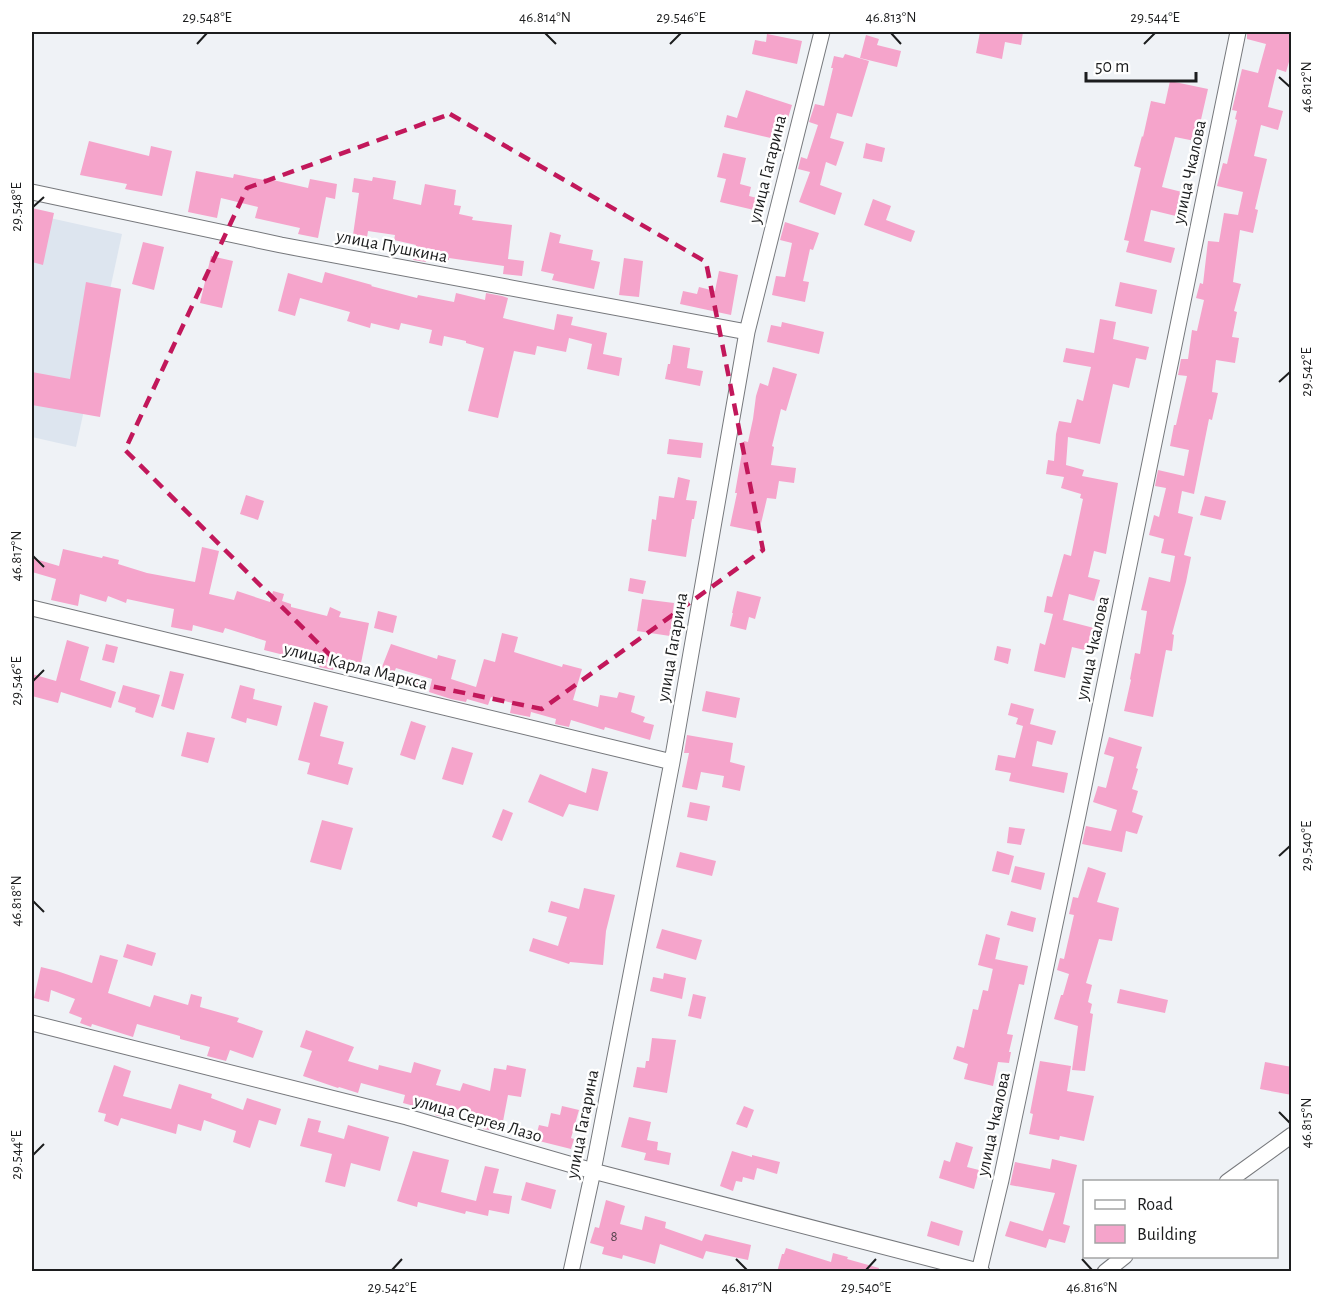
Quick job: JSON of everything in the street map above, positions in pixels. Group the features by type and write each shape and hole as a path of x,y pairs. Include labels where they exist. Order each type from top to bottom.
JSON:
{"street":[{"name":"улица Гагарина","path":"571,1272 593,1171 672,762 747,332 822,32"},
{"name":"улица Чкалова","path":"980,1271 1070,850 1238,32"},
{"name":"улица Пушкина","path":"32,192 281,245 747,332"},
{"name":"улица Карла Маркса","path":"32,608 672,762"},
{"name":"улица Сергея Лазо","path":"32,1023 407,1117 593,1171 980,1271"},
{"path":"1230,1180 1292,1135"},
{"path":"1105,1272 1124,1258"}],"highlighted area":[{"path":"450,114 706,262 763,550 542,709 343,668 125,450 247,188"}],"shaded area":[{"path":"32,214 122,234 76,447 32,437"}],"building":[{"path":"980,32 1023,32 1021,45 1005,42 1002,59 976,53"},
{"path":"1247,32 1292,32 1289,54 1291,55 1286,72 1277,69 1268,107 1283,111 1278,130 1261,125 1254,156 1267,159 1255,209 1258,210 1253,233 1240,230 1233,282 1241,284 1234,311 1237,312 1232,337 1239,338 1235,363 1216,360 1212,392 1218,393 1212,420 1209,419 1194,494 1182,491 1178,513 1193,517 1184,555 1191,557 1172,634 1174,635 1172,651 1166,650 1153,717 1124,711 1135,653 1140,654 1147,611 1141,610 1149,577 1170,582 1175,556 1161,553 1164,539 1149,535 1154,515 1159,517 1166,488 1155,486 1158,470 1184,476 1189,450 1170,446 1187,376 1178,375 1181,359 1188,359 1192,330 1197,331 1204,300 1196,298 1200,283 1203,284 1208,241 1219,242 1224,213 1238,215 1243,192 1217,186 1223,163 1227,164 1237,120 1235,119 1237,111 1232,110 1242,69 1258,73 1266,44 1247,39"},
{"path":"767,34 802,41 797,64 752,54 755,40 766,42"},
{"path":"866,35 879,39 877,45 901,51 897,67 860,58"},
{"path":"845,54 869,61 852,117 837,113 830,138 844,142 836,166 826,162 820,185 842,193 835,215 799,202 810,172 798,169 801,157 807,159 818,125 809,122 815,104 824,106 834,56 843,58"},
{"path":"1170,81 1208,89 1200,124 1204,124 1200,142 1175,137 1162,187 1186,193 1180,217 1151,210 1144,241 1175,248 1171,263 1126,252 1129,241 1124,240 1141,168 1134,166 1151,101 1165,104"},
{"path":"746,90 792,105 788,118 780,115 775,139 724,127 727,115 737,118"},
{"path":"89,141 149,156 151,146 172,151 162,196 125,189 127,184 80,175"},
{"path":"866,143 885,148 882,162 863,158"},
{"path":"723,153 746,158 740,184 751,187 749,196 757,198 754,210 720,202 726,179 717,177"},
{"path":"196,171 233,178 234,174 264,180 264,178 308,188 310,179 337,184 335,199 326,197 318,238 298,234 300,228 255,218 258,207 221,198 217,218 188,212"},
{"path":"373,177 396,181 393,199 421,205 425,184 456,190 454,205 461,206 459,214 473,217 472,220 512,225 508,259 524,261 522,276 503,274 504,266 449,258 449,260 427,257 426,262 413,260 416,245 394,240 395,235 368,231 366,244 352,242 359,193 352,192 354,178 372,181"},
{"path":"873,199 891,206 886,220 915,231 911,242 864,225"},
{"path":"32,208 54,213 43,265 32,262"},
{"path":"785,222 819,233 813,250 810,249 803,281 809,282 805,302 772,295 776,276 785,277 792,243 780,240"},
{"path":"550,232 561,235 559,243 593,250 591,260 600,262 594,289 552,280 554,274 541,271"},
{"path":"143,242 164,247 154,290 132,284"},
{"path":"211,256 233,261 222,308 200,303"},
{"path":"624,258 643,261 639,297 619,295"},
{"path":"719,271 738,275 731,315 680,304 683,291 697,294 699,287 715,291"},
{"path":"325,272 417,298 418,295 454,302 456,293 485,300 486,293 502,296 508,298 503,318 554,330 557,314 573,317 571,325 607,333 603,354 622,358 619,376 587,369 592,344 569,338 566,352 537,346 535,355 514,351 498,418 468,411 484,348 444,336 442,346 429,343 432,330 401,323 399,330 371,323 370,328 347,321 350,312 300,298 295,316 278,311 288,273 322,283"},
{"path":"86,282 121,289 100,417 32,405 32,372 70,379"},
{"path":"1120,282 1157,290 1152,314 1115,306"},
{"path":"1100,319 1116,322 1113,339 1149,347 1146,360 1136,358 1129,388 1113,384 1100,444 1068,437 1066,465 1084,470 1082,476 1118,483 1106,554 1094,551 1088,577 1100,580 1094,601 1069,594 1063,620 1094,628 1089,651 1072,647 1065,678 1034,671 1040,643 1045,645 1053,614 1044,612 1047,596 1052,597 1064,554 1071,556 1083,499 1080,498 1081,494 1061,488 1064,477 1046,474 1048,460 1054,461 1059,421 1071,423 1077,399 1083,401 1091,367 1063,362 1066,348 1094,353"},
{"path":"782,322 824,332 819,354 767,342 771,325 781,327"},
{"path":"673,345 690,348 687,368 703,371 700,386 665,379"},
{"path":"773,367 797,374 786,411 781,409 772,446 774,447 771,465 796,468 794,483 779,481 776,499 767,498 759,532 730,526 744,441 748,442 756,396 760,383 768,386"},
{"path":"669,439 703,443 701,458 667,454"},
{"path":"678,477 690,480 686,500 697,501 686,557 648,551 652,519 656,520 659,496 674,498"},
{"path":"246,495 264,501 258,520 240,514"},
{"path":"1205,496 1226,501 1221,520 1200,515"},
{"path":"202,547 219,551 209,594 234,600 237,591 270,602 273,591 284,594 282,601 291,604 291,607 327,616 330,607 341,612 339,617 369,623 361,663 337,658 333,670 319,667 320,664 264,650 266,641 225,628 223,633 193,625 192,631 171,627 174,609 127,599 126,603 108,596 106,602 80,594 78,606 51,600 56,579 32,572 32,558 59,566 63,549 119,560 118,564 147,573 195,582"},
{"path":"630,578 646,581 643,594 628,591"},
{"path":"737,591 761,597 755,619 749,617 746,630 730,626"},
{"path":"642,599 674,603 670,636 637,631"},
{"path":"378,611 397,616 393,633 374,628"},
{"path":"502,633 518,637 514,652 562,667 563,664 582,669 573,700 598,707 600,695 617,698 619,692 635,696 631,712 645,717 643,722 654,725 650,740 571,720 569,727 555,724 556,719 531,712 530,717 510,713 512,703 491,697 488,705 467,699 466,702 451,699 429,692 432,679 396,668 390,682 378,677 391,644 437,659 438,655 456,660 451,679 476,687 484,659 495,662"},
{"path":"67,640 89,647 80,680 116,692 111,708 61,692 58,703 32,696 32,674 56,681"},
{"path":"106,644 118,647 114,663 102,660"},
{"path":"997,646 1011,649 1008,664 994,660"},
{"path":"170,671 184,674 174,710 161,706"},
{"path":"123,685 160,695 153,718 135,712 136,708 118,702"},
{"path":"240,685 255,689 253,699 282,706 277,726 247,718 246,723 231,718"},
{"path":"706,691 740,698 736,718 702,711"},
{"path":"314,702 328,706 320,736 344,742 338,764 353,768 348,785 307,774 310,763 298,760"},
{"path":"1011,703 1034,709 1030,724 1056,731 1052,745 1037,741 1032,766 1068,773 1064,793 1009,781 1011,773 995,770 998,755 1015,758 1023,726 1016,724 1018,718 1008,715"},
{"path":"411,721 426,726 415,760 400,755"},
{"path":"187,732 215,738 208,763 181,756"},
{"path":"687,735 733,743 730,762 745,766 740,791 722,787 724,776 701,772 697,790 682,787 689,753 684,753"},
{"path":"1109,737 1142,747 1132,789 1138,791 1132,812 1143,816 1137,834 1126,831 1122,852 1082,844 1086,826 1111,831 1117,810 1093,802 1098,786 1106,788 1114,757 1104,754"},
{"path":"452,747 473,753 463,785 442,779"},
{"path":"592,768 608,772 598,811 569,804 563,817 528,802 540,774 586,793"},
{"path":"690,802 710,806 707,821 687,817"},
{"path":"503,809 513,813 502,841 492,837"},
{"path":"322,820 353,828 341,870 310,862"},
{"path":"1009,827 1025,829 1021,845 1007,843"},
{"path":"997,851 1014,856 1009,875 992,871"},
{"path":"680,852 716,861 712,876 676,867"},
{"path":"1015,866 1045,873 1041,890 1011,882"},
{"path":"1088,867 1106,873 1097,902 1119,908 1112,941 1099,939 1086,983 1092,985 1088,1002 1092,1004 1090,1013 1093,1014 1085,1071 1072,1070 1078,1026 1054,1019 1069,974 1057,970 1060,958 1064,959 1074,915 1069,914 1073,897 1078,898"},
{"path":"584,888 615,895 606,931 603,965 570,962 569,964 529,951 533,938 558,946 567,917 548,912 551,901 579,909"},
{"path":"1011,911 1036,918 1033,932 1007,925"},
{"path":"662,929 702,940 696,960 656,948"},
{"path":"986,934 1000,938 993,969 978,965"},
{"path":"127,944 156,953 152,966 123,957"},
{"path":"100,955 118,960 108,993 150,1007 154,995 188,1005 191,994 202,997 200,1007 239,1018 237,1022 263,1031 253,1058 230,1050 226,1061 207,1056 210,1047 137,1024 133,1037 92,1024 91,1027 80,1023 82,1018 69,1013 75,999 51,990 49,1002 34,998 41,967 92,983"},
{"path":"995,959 1028,966 1024,985 1019,984 1007,1034 1013,1035 1009,1063 998,1062 993,1086 964,1079 968,1064 953,1059 957,1046 964,1048 973,1009 978,1010 983,990 988,991"},
{"path":"664,973 686,978 682,999 650,991 653,977 663,979"},
{"path":"1120,989 1168,1000 1165,1013 1117,1003"},
{"path":"693,994 706,997 701,1019 688,1016"},
{"path":"306,1030 354,1047 348,1061 378,1070 379,1065 411,1073 414,1062 441,1070 436,1085 460,1091 463,1083 490,1091 494,1068 506,1070 507,1065 526,1069 521,1097 508,1095 501,1132 483,1129 485,1118 449,1107 447,1118 435,1115 436,1112 403,1103 405,1095 361,1083 358,1093 338,1088 303,1076 312,1051 300,1047"},
{"path":"652,1038 676,1040 667,1093 633,1087 637,1067 645,1068 646,1061 649,1061"},
{"path":"1040,1061 1071,1066 1067,1091 1094,1096 1084,1141 1060,1136 1059,1140 1029,1134 1033,1114 1030,1113"},
{"path":"1265,1062 1292,1067 1292,1095 1260,1089"},
{"path":"114,1065 131,1071 123,1096 171,1109 179,1084 212,1094 211,1098 243,1110 247,1098 281,1109 276,1125 259,1120 250,1148 233,1142 236,1131 204,1120 201,1131 178,1124 176,1134 121,1118 118,1126 104,1121 106,1114 98,1112"},
{"path":"562,1106 579,1110 571,1138 574,1139 571,1149 535,1140 539,1125 548,1127 551,1113 560,1115"},
{"path":"744,1106 754,1110 747,1128 736,1124"},
{"path":"629,1117 651,1122 647,1140 658,1142 657,1150 671,1153 669,1165 644,1160 646,1153 621,1147"},
{"path":"308,1118 321,1121 318,1132 344,1139 348,1125 389,1137 380,1171 351,1163 345,1187 325,1182 332,1154 300,1146"},
{"path":"956,1142 973,1147 967,1167 979,1170 974,1189 939,1178 944,1160 950,1162"},
{"path":"413,1151 449,1160 441,1192 476,1201 485,1166 499,1169 493,1193 512,1196 509,1214 489,1210 488,1216 466,1211 465,1214 418,1202 417,1207 397,1201"},
{"path":"732,1151 780,1162 777,1174 757,1168 754,1180 743,1177 742,1182 736,1181 733,1191 720,1186"},
{"path":"1052,1159 1077,1165 1063,1224 1070,1226 1065,1243 1049,1239 1046,1248 1005,1236 1010,1221 1043,1231 1055,1193 1010,1185 1015,1162 1050,1169"},
{"path":"526,1182 556,1190 551,1209 521,1200"},
{"path":"606,1200 625,1206 620,1224 642,1230 645,1216 666,1222 665,1228 702,1241 705,1234 751,1245 748,1260 706,1251 703,1259 660,1244 655,1264 623,1255 622,1259 602,1254 604,1247 590,1243 595,1227 599,1228"},
{"path":"931,1221 963,1231 959,1246 927,1236"},
{"path":"786,1248 831,1262 833,1253 879,1268 878,1272 777,1272"}]}
